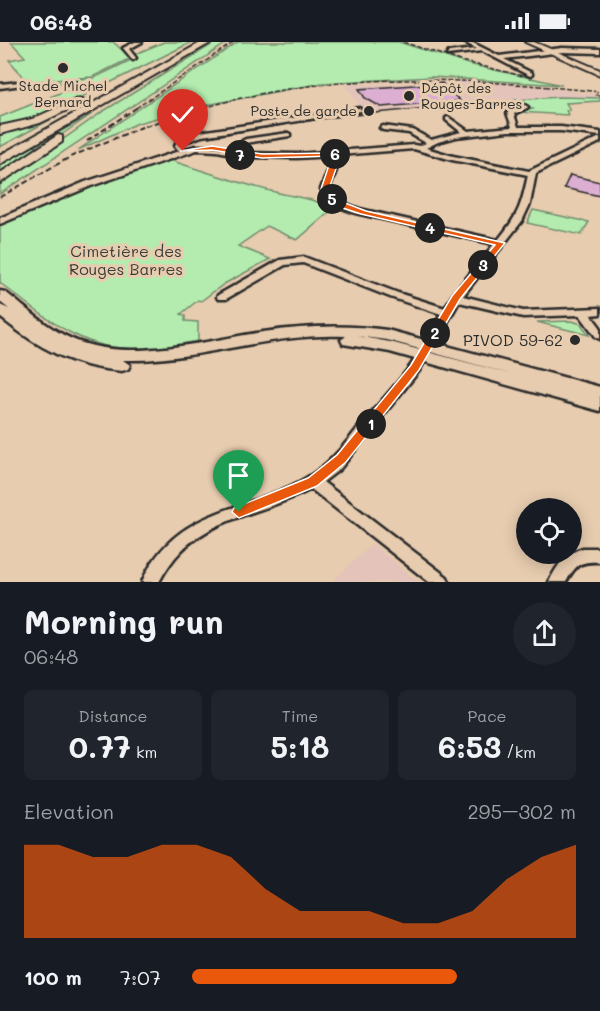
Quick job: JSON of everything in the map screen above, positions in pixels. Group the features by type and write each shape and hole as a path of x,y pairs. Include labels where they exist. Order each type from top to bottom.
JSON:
{"highway":[{"path":"0,179 199,42"},
{"path":"0,152 208,42"},
{"path":"0,130 55,114 174,59"},
{"path":"0,160 174,59"}],"main road":[{"path":"0,295 65,342 105,353 163,353 303,332 335,330 369,332 600,405"},
{"path":"0,310 50,348 71,358 97,363 160,363 324,339 363,341 426,351 600,393"}],"street":[{"path":"133,58 126,48 139,42"},
{"path":"467,42 530,74"},
{"path":"528,42 600,74"},
{"path":"578,42 591,51"},
{"path":"449,54 481,50"},
{"path":"498,58 548,51 600,51"},
{"path":"0,86 20,84"},
{"path":"516,130 510,114 525,107"},
{"path":"183,151 179,146 180,142 200,134 359,110"},
{"path":"448,119 469,135"},
{"path":"383,128 411,131 430,142"},
{"path":"421,148 430,142 516,130 565,129 598,140"},
{"path":"246,141 288,135"},
{"path":"264,138 279,156"},
{"path":"0,221 83,186 183,151 212,148 243,155 279,156 335,154 401,147 421,148 452,158 531,173 598,140"},
{"path":"335,154 336,160 325,189 337,203 364,213 501,243"},
{"path":"150,582 166,557 192,533 313,482 324,476 347,453 426,351 446,312 456,298 523,213 531,173"},
{"path":"222,297 284,262 300,259 446,312"},
{"path":"456,298 523,314 600,311"},
{"path":"584,313 600,335"},
{"path":"313,482 441,582"},
{"path":"557,582 572,558 583,554 600,555"}],"shaded area":[{"name":"Dépôt des Rouges-Barres","path":"466,81 547,88 600,95 600,98 544,98 336,117 228,134 226,131 363,111 346,85"},
{"path":"372,544 401,568 419,582 332,582"}],"green space":[{"name":"Stade Michel Bernard","path":"11,42 113,42 131,58 92,77 28,82 9,60 25,57"},
{"path":"164,42 192,42 55,110 0,128 0,117 70,89 55,80 94,78 135,58 135,54"},
{"path":"216,42 228,42 0,194 0,184 102,112"},
{"path":"238,42 399,42 468,64 562,85 432,77 322,83 201,106 138,123 78,150"},
{"path":"559,97 600,98 600,101 566,103 570,110 566,110 568,115 518,112 533,109 515,100"},
{"path":"92,114 0,176 0,165"},
{"path":"55,117 0,147 0,132"},
{"name":"Cimetière des Rouges Barres","path":"167,159 245,184 311,200 333,209 297,240 267,226 238,246 270,259 224,284 201,301 198,300 181,314 185,316 185,321 198,322 198,341 143,349 121,349 102,345 83,339 49,320 0,283 0,225 89,187"},
{"path":"533,210 589,222 581,235 527,223"},
{"path":"572,321 581,324 589,335 537,322"}],"building":[{"name":"Dépôt des Rouges-Barres","path":"442,83 460,101 381,107 365,98 359,89"},
{"path":"570,175 600,182 600,196 564,188"}],"tram line":[{"path":"208,137 325,118 467,104"}],"railway":[{"path":"136,108 234,42"},
{"path":"403,42 461,61 523,76"},
{"path":"204,108 301,87 351,82 401,80 501,83 600,92"},
{"path":"87,141 139,106"},
{"path":"0,197 70,157 142,127 209,106"}],"place":[{"name":"Stade Michel Bernard","path":"63,68"},
{"name":"Dépôt des Rouges-Barres","path":"409,96"},
{"name":"Poste de garde","path":"369,111"},
{"name":"PIVOD 59-62","path":"575,340"}],"route":[{"path":"183,151 212,148 236,154 262,156 335,154 336,160 325,189 332,200 337,203 364,213 501,243 446,312 416,368 341,459 324,476 313,482 239,512"}]}
